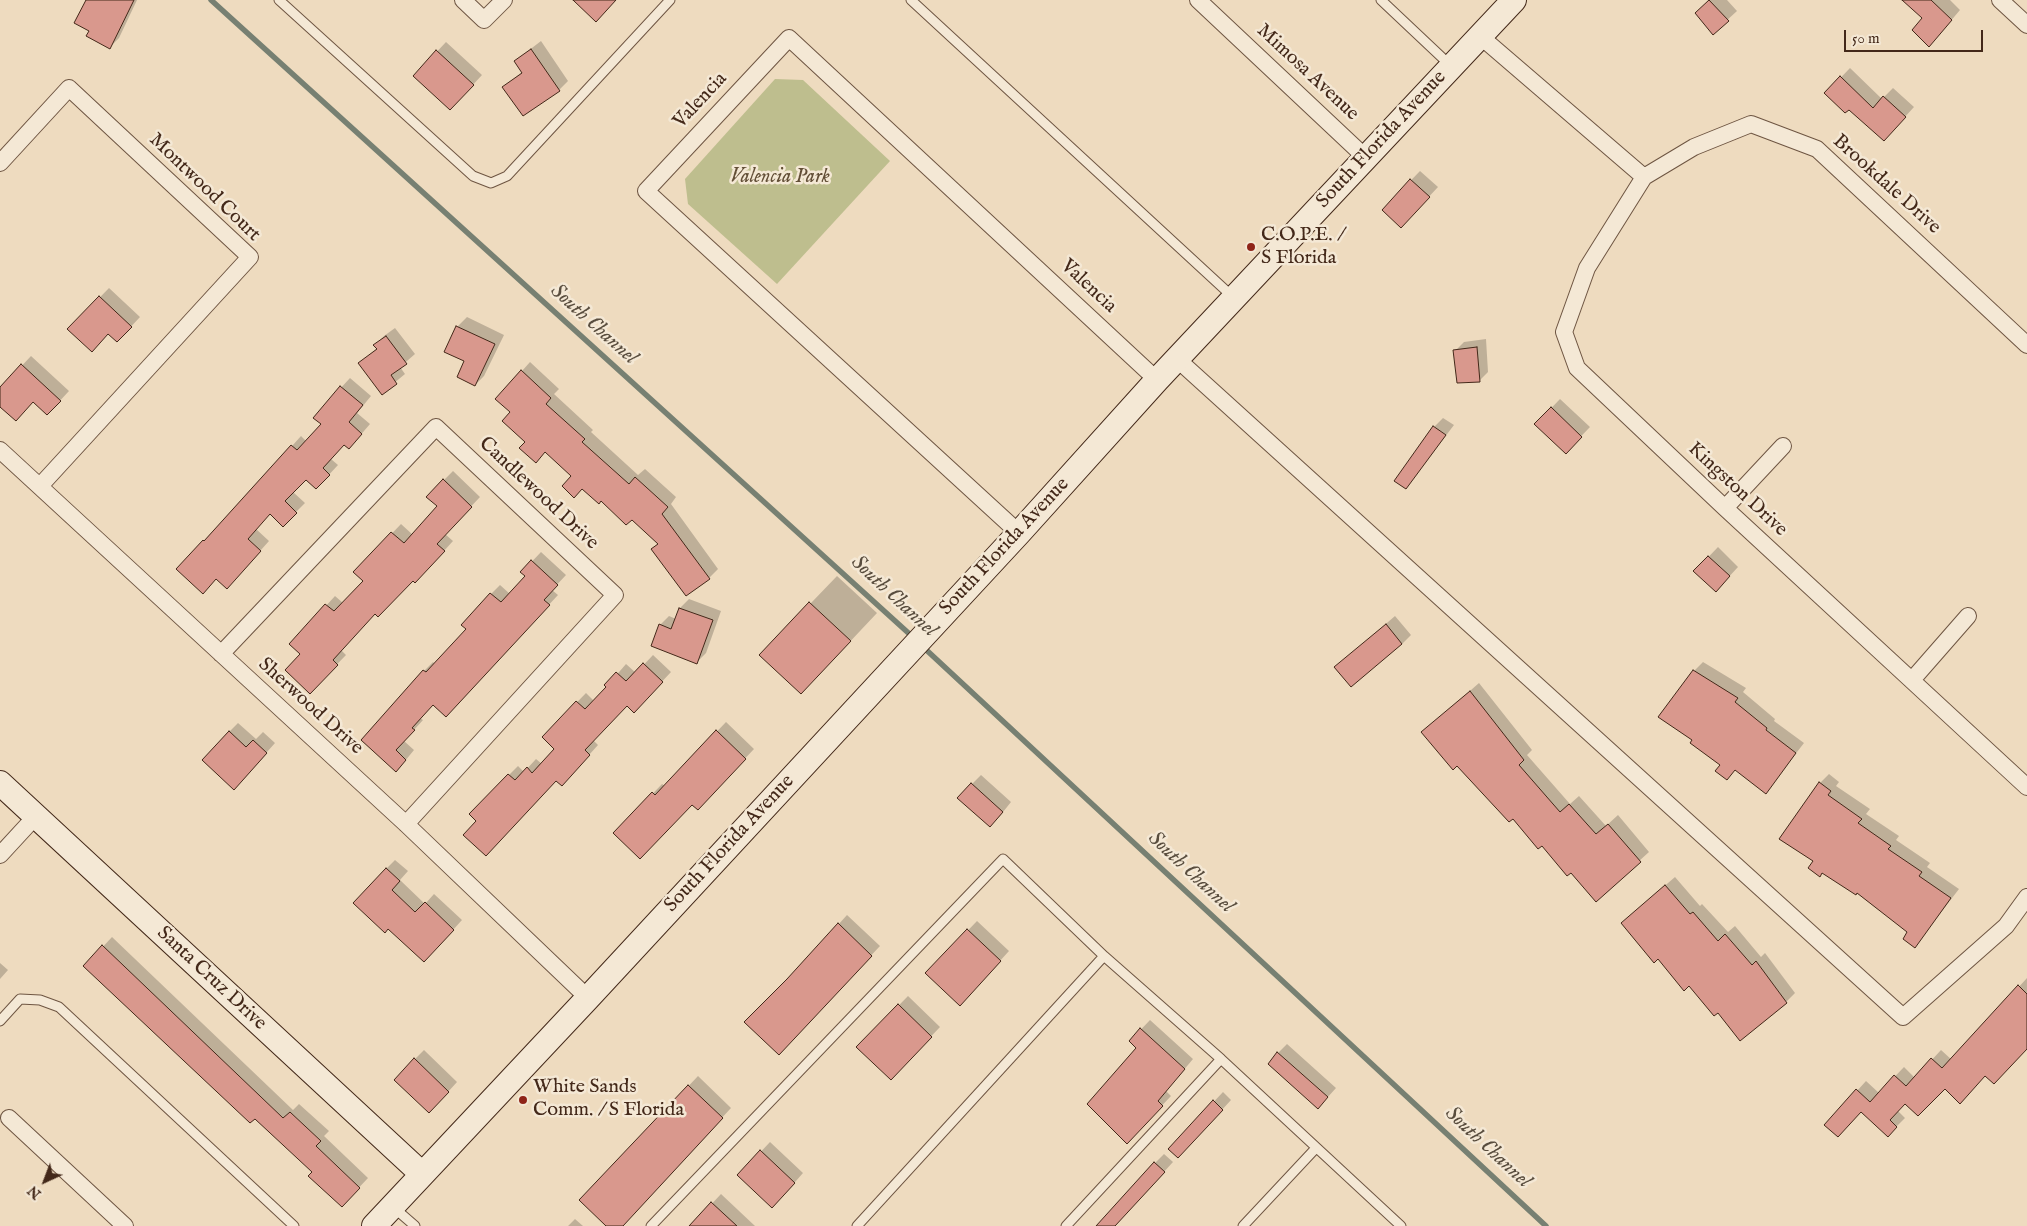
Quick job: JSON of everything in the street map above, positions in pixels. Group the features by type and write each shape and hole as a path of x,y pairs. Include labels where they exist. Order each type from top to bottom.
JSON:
{"main road":[{"name":"South Florida Avenue","path":"374,1226 1019,533 1157,380 1514,0"},
{"name":"Santa Cruz Drive","path":"0,783 422,1174"}],"street":[{"path":"463,0 484,20 504,0"},
{"name":"Mimosa Avenue","path":"1198,0 1365,157"},
{"path":"2000,0 2027,25"},
{"path":"1480,36 1644,177"},
{"name":"Valencia","path":"1019,533 646,191 789,38 1157,380"},
{"name":"Montwood Court","path":"0,163 69,88 250,257 40,486"},
{"name":"Brookdale Drive","path":"1644,177 1694,147 1751,124 1817,149 2027,345"},
{"name":"Kingston Drive","path":"1644,177 1587,268 1564,332 1577,368 1725,508 2027,787"},
{"path":"1177,359 1903,1017 2006,926 2027,897"},
{"name":"Candlewood Drive","path":"221,654 436,427 615,595 406,824"},
{"path":"1725,508 1783,446"},
{"name":"Sherwood Drive","path":"0,450 406,824 588,998"},
{"path":"1912,680 1968,616"},
{"path":"0,855 35,816"},
{"path":"9,1118 125,1226"}],"lane":[{"path":"279,0 473,176 491,183 506,176 670,0"},
{"path":"911,0 1234,298"},
{"path":"1381,0 1451,66"},
{"path":"651,1226 1002,859 1104,956 1221,1059 1401,1226"},
{"path":"857,1226 1104,956"},
{"path":"0,1021 20,999 40,1000 59,1007 294,1226"},
{"path":"1066,1226 1221,1059"},
{"path":"1243,1226 1316,1148"},
{"path":"392,1206 415,1226"}],"green space":[{"name":"Valencia Park","path":"775,79 803,80 890,161 777,284 688,204 685,179"}],"building":[{"path":"86,0 134,0 110,49 86,36 89,31 74,23"},
{"path":"573,0 616,0 596,22"},
{"path":"1709,0 1729,21 1713,35 1695,13"},
{"path":"1902,0 1931,0 1952,20 1929,47 1912,30 1922,18"},
{"path":"531,49 560,91 523,116 502,87 522,73 514,61"},
{"path":"436,50 474,85 450,110 413,76"},
{"path":"1840,76 1873,108 1883,96 1906,117 1884,141 1849,110 1845,113 1824,93"},
{"path":"1410,179 1430,197 1401,228 1382,210"},
{"path":"99,296 132,327 117,342 108,334 92,352 67,329"},
{"path":"456,326 495,344 475,386 457,377 464,361 444,352"},
{"path":"386,336 407,364 391,375 397,384 382,395 358,363 377,349 373,345"},
{"path":"1477,347 1480,382 1457,383 1453,350"},
{"path":"21,364 61,401 47,415 33,402 16,421 0,407 0,387"},
{"path":"521,370 551,398 546,404 585,439 582,442 629,484 635,477 668,507 662,514 710,579 686,596 651,549 658,544 632,520 626,525 601,501 599,504 582,489 574,498 562,486 571,476 545,452 536,463 519,448 525,442 502,421 510,412 495,399"},
{"path":"340,386 363,405 349,422 362,434 349,449 344,445 323,468 330,475 316,489 306,480 285,501 297,513 283,527 270,514 248,539 261,551 227,589 216,579 203,594 176,569 291,445 297,450 321,424 313,418"},
{"path":"1551,407 1582,437 1566,454 1534,424"},
{"path":"1433,426 1446,435 1406,489 1394,481"},
{"path":"443,479 472,507 437,544 445,551 415,583 413,581 378,617 375,614 333,660 338,665 310,694 285,670 300,654 289,644 325,604 334,611 363,581 353,572 391,532 404,543 437,506 426,497"},
{"path":"1708,556 1730,576 1716,592 1693,571"},
{"path":"531,560 558,585 544,600 550,605 446,717 433,705 412,728 415,730 396,750 406,760 396,772 361,740 423,670 426,672 466,629 461,625 490,593 501,602 525,576 520,572"},
{"path":"809,602 851,641 801,694 759,655"},
{"path":"679,608 713,620 697,664 651,646 659,624 671,629"},
{"path":"1386,624 1402,644 1351,687 1334,667"},
{"path":"643,663 663,682 634,713 627,706 585,750 590,755 562,786 556,781 486,856 463,835 476,821 469,814 508,774 515,780 527,767 532,773 554,749 542,737 576,701 585,709 606,687 604,685 616,672 626,681"},
{"path":"1693,670 1738,698 1735,702 1767,728 1766,730 1796,753 1766,794 1735,770 1727,780 1715,771 1720,765 1690,743 1692,740 1658,717"},
{"path":"1470,691 1524,760 1519,765 1560,812 1569,804 1596,834 1608,824 1641,862 1596,902 1571,873 1567,876 1542,846 1538,849 1513,819 1509,822 1457,766 1453,770 1421,732"},
{"path":"716,730 746,759 698,810 692,805 640,859 613,833 652,792 655,795"},
{"path":"229,731 246,747 253,740 267,753 234,790 202,760"},
{"path":"1819,782 1831,791 1828,795 1862,819 1858,823 1891,846 1888,849 1922,872 1919,876 1951,898 1915,948 1903,939 1907,932 1857,893 1856,895 1822,873 1820,877 1808,868 1813,861 1779,839"},
{"path":"971,783 1003,812 990,827 957,798"},
{"path":"386,868 400,881 392,890 415,912 425,902 454,930 424,962 388,929 385,933 353,903"},
{"path":"1665,885 1690,914 1693,912 1718,941 1725,934 1752,965 1756,961 1787,1003 1740,1041 1718,1013 1714,1016 1689,986 1684,991 1658,959 1654,963 1621,923"},
{"path":"838,923 872,956 779,1055 744,1022 787,979"},
{"path":"967,929 1001,961 960,1006 925,973"},
{"path":"102,945 283,1118 290,1112 321,1141 316,1146 360,1188 342,1207 308,1176 312,1172 255,1119 250,1123 83,966"},
{"path":"2018,985 2027,994 2027,1049 1994,1084 1985,1076 1960,1104 1945,1089 1918,1116 1905,1104 1890,1120 1897,1127 1888,1137 1861,1112 1838,1137 1824,1125 1856,1089 1870,1102 1894,1075 1906,1086 1931,1058 1942,1068"},
{"path":"898,1004 932,1037 891,1080 856,1047"},
{"path":"1140,1028 1185,1069 1158,1101 1163,1106 1127,1144 1087,1104 1136,1048 1129,1041"},
{"path":"1277,1052 1328,1097 1318,1109 1268,1064"},
{"path":"414,1058 449,1092 429,1113 394,1080"},
{"path":"688,1085 723,1118 623,1226 606,1226 579,1200"},
{"path":"1213,1100 1223,1110 1178,1158 1168,1149"},
{"path":"760,1150 795,1183 772,1208 737,1175"},
{"path":"1154,1162 1165,1172 1115,1226 1096,1226"},
{"path":"711,1202 737,1226 689,1226"}],"waterway":[{"name":"South Channel","path":"211,0 915,639"},
{"name":"South Channel","path":"921,645 1546,1226"}],"place":[{"name":"C.O.P.E. / S Florida","path":"1251,247"},
{"name":"White Sands Comm. / S Florida","path":"523,1100"}]}
